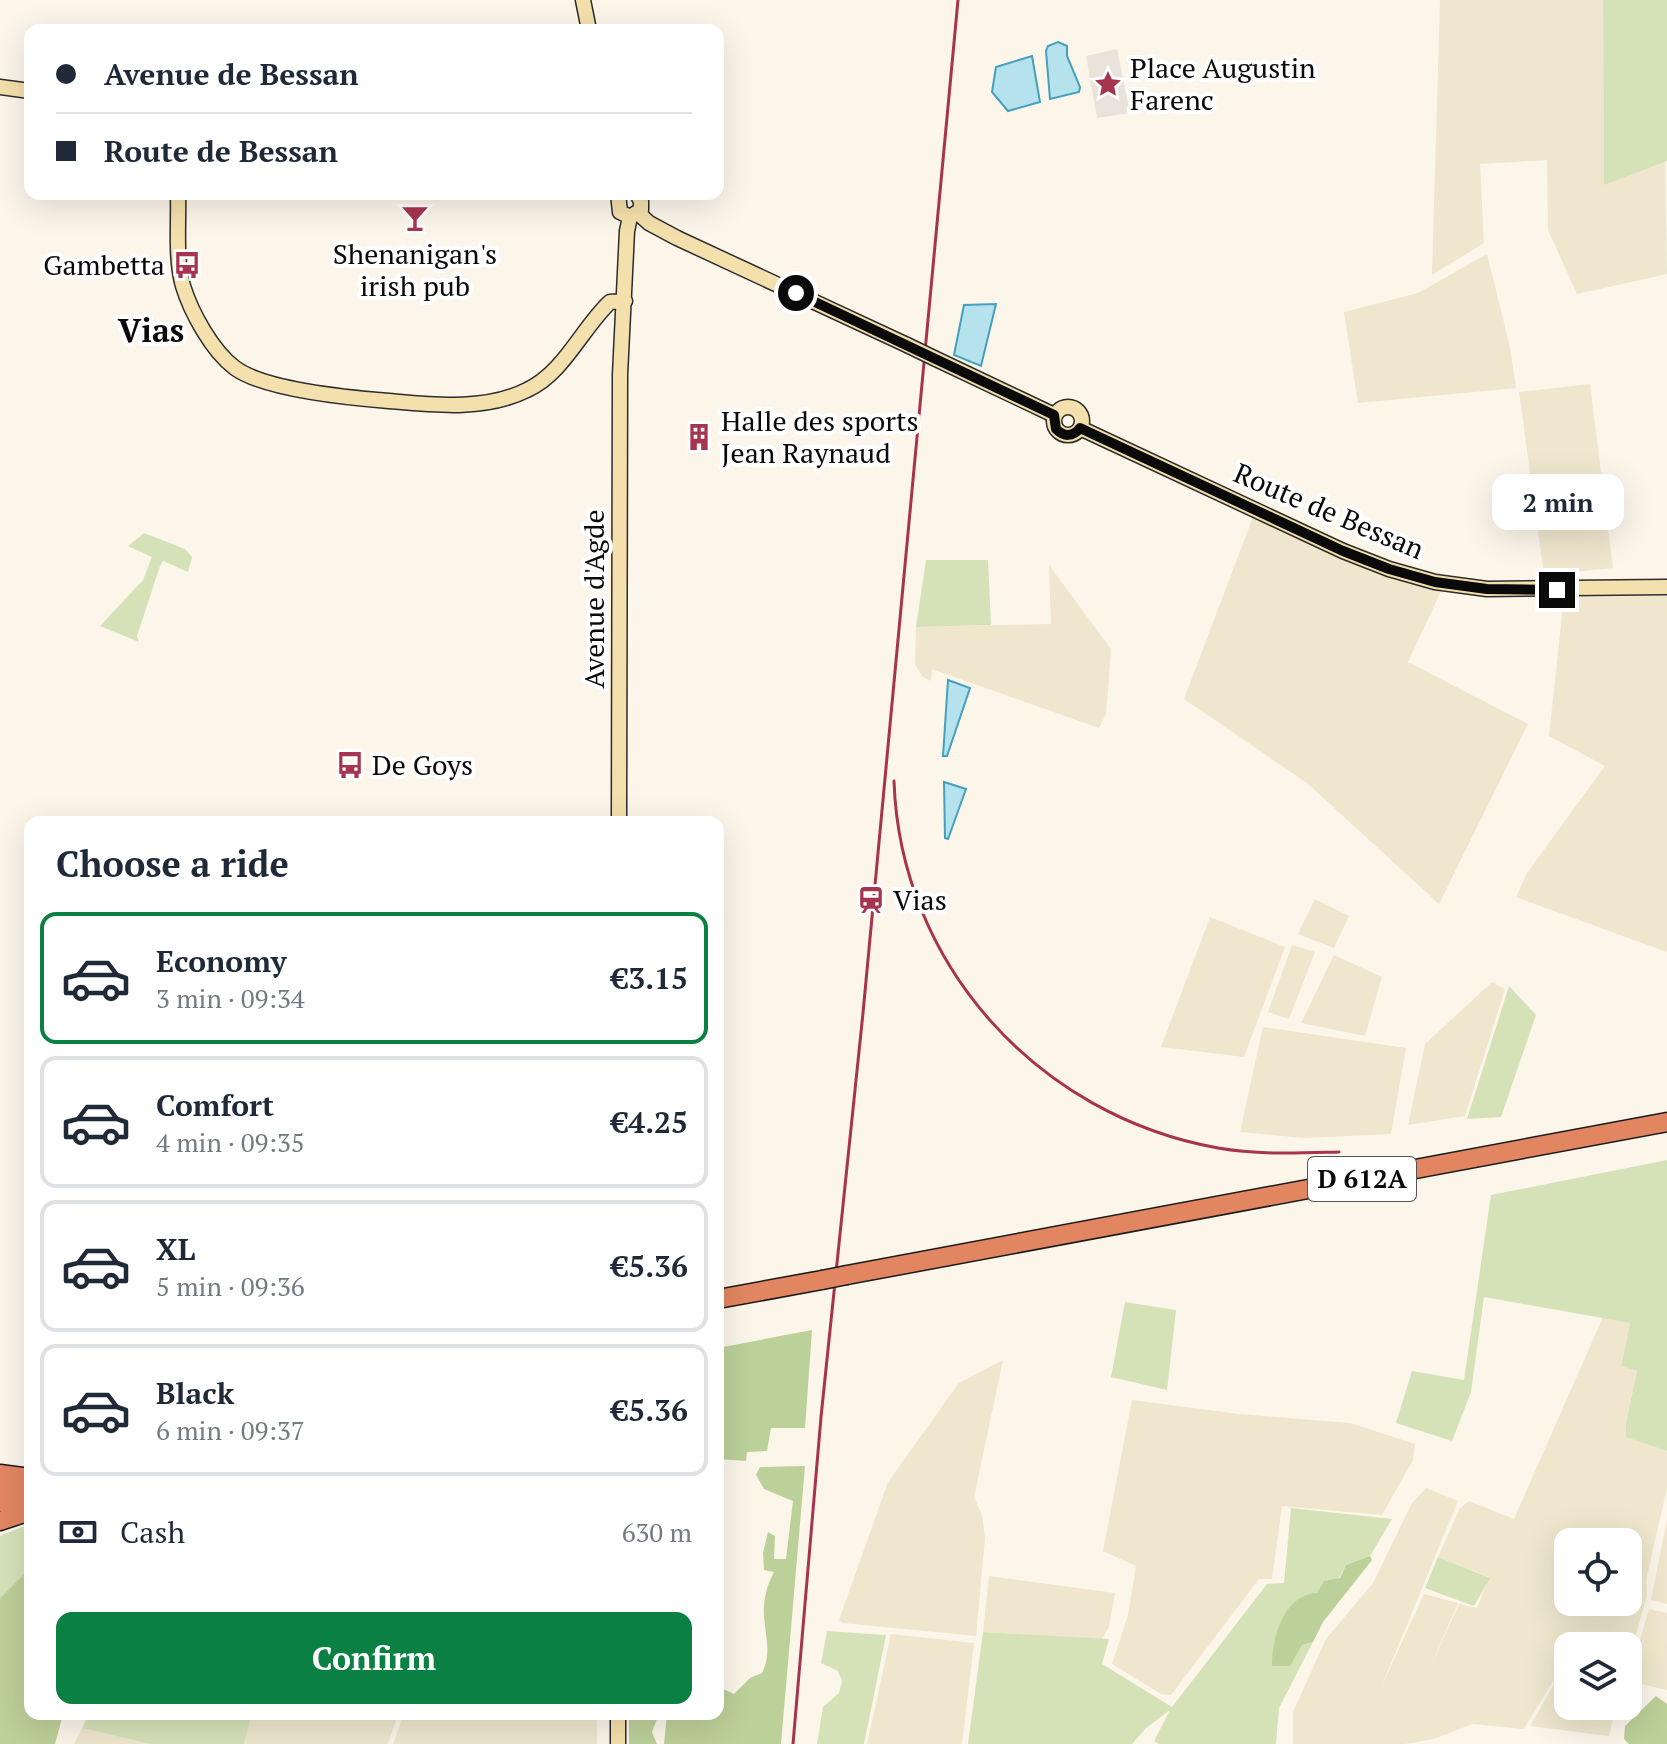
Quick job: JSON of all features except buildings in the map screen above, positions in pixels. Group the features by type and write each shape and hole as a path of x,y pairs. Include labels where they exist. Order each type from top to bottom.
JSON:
{"highway":[{"name":"D 612A","path":"724,1298 1667,1122"},
{"path":"0,1474 24,1477"},
{"path":"0,1489 24,1487"},
{"path":"0,1502 24,1500"},
{"path":"0,1521 24,1513"}],"street":[{"path":"583,0 588,24"},
{"path":"0,87 24,90"},
{"path":"178,200 182,284 213,344 230,364 244,373 288,387 344,398 433,405 473,405 498,400 537,385 605,307 610,302 620,302"},
{"path":"619,200 618,206 631,215 640,200"},
{"name":"Avenue d'Agde","path":"619,816 620,375 616,361 631,215"},
{"name":"Route de Bessan","path":"631,215 1054,415"},
{"name":"Route de Bessan","path":"1060,408 1074,408 1081,414 1080,428 1073,434 1064,435 1056,429 1054,415 1060,408"},
{"name":"Route de Bessan","path":"1080,428 1343,551 1435,582 1487,589 1667,587"},
{"path":"618,1720 618,1744"}],"shaded area":[{"path":"1440,0 1603,0 1604,184 1665,161 1667,274 1577,294 1548,230 1547,160 1480,164 1484,243 1432,275"},
{"name":"Place Augustin Farenc","path":"1117,49 1130,113 1097,118 1086,56"},
{"path":"1487,254 1510,347 1516,388 1358,403 1344,312 1418,293"},
{"path":"1590,384 1613,568 1544,575 1519,392"},
{"path":"1253,517 1358,563 1442,589 1408,662 1528,724 1439,904 1307,783 1184,699"},
{"path":"1049,565 1111,649 1106,714 1099,728 932,669 931,681 923,677 915,665 916,627 1051,624"},
{"path":"1667,596 1667,952 1516,897 1527,873 1605,766 1549,736 1564,597"},
{"path":"1315,899 1349,916 1334,948 1298,934"},
{"path":"1210,917 1285,947 1244,1057 1161,1047"},
{"path":"1292,945 1315,952 1289,1019 1268,1012"},
{"path":"1334,955 1382,977 1365,1036 1301,1023"},
{"path":"1492,982 1505,989 1465,1116 1408,1125 1425,1044"},
{"path":"1263,1027 1406,1048 1391,1134 1304,1138 1240,1132"},
{"path":"1603,1317 1630,1323 1621,1365 1637,1371 1626,1421 1626,1436 1667,1451 1667,1488 1646,1580 1647,1595 1642,1613 1642,1528 1554,1528 1554,1616 1641,1616 1637,1632 1554,1632 1554,1679 1524,1729 1472,1724 1434,1739 1405,1744 1293,1744 1293,1712 1326,1639 1373,1583 1412,1503 1426,1488 1458,1501 1380,1690 1424,1594 1458,1603 1429,1670 1459,1604 1477,1608 1489,1577 1438,1557 1460,1508 1469,1501 1514,1519"},
{"path":"1003,1360 974,1497 982,1515 985,1538 976,1636 843,1623 839,1620 888,1482 959,1383"},
{"path":"1132,1400 1239,1414 1350,1423 1415,1444 1413,1460 1382,1515 1282,1506 1272,1579 1259,1579 1171,1695 1161,1694 1112,1664 1128,1615 1136,1566 1103,1551"},
{"path":"1667,1520 1667,1604 1651,1600"},
{"path":"989,1576 1115,1593 1109,1627 1102,1639 983,1632"},
{"path":"1649,1609 1667,1613 1667,1690 1642,1684 1642,1633"},
{"path":"891,1634 974,1643 962,1744 867,1744"},
{"path":"1554,1684 1554,1720 1613,1720 1609,1736 1530,1726"},
{"path":"250,1720 396,1720 388,1744 244,1744"},
{"path":"402,1720 597,1720 597,1744 393,1744"},
{"path":"82,1728 150,1744 74,1744"}],"green space":[{"path":"1603,0 1667,0 1667,161 1604,185"},
{"path":"144,533 185,549 192,557 188,572 163,561 137,636 139,642 100,626 143,580 152,557 128,546"},
{"path":"926,560 988,560 991,625 916,627"},
{"path":"1509,986 1536,1015 1501,1117 1467,1119"},
{"path":"1667,1160 1667,1451 1626,1437 1626,1422 1637,1371 1621,1366 1630,1323 1484,1297 1471,1392 1452,1441 1396,1423 1412,1371 1464,1380 1491,1195"},
{"path":"1125,1302 1176,1310 1167,1390 1111,1377"},
{"path":"812,1330 805,1428 771,1428 767,1451 747,1452 746,1461 724,1459 724,1347"},
{"path":"805,1466 781,1744 664,1744 666,1720 724,1720 724,1689 734,1694 750,1678 762,1673 765,1666 764,1604 774,1572 764,1570 763,1553 768,1532 775,1536 774,1559 786,1559 793,1501 764,1489 756,1475 760,1467"},
{"path":"1291,1508 1392,1519 1370,1556 1346,1565 1302,1645 1313,1642 1279,1708 1276,1744 1159,1744 1154,1741 1170,1710 1146,1728 1132,1744 968,1744 983,1632 1109,1639 1102,1664 1172,1707 1267,1584 1284,1583"},
{"path":"24,1526 24,1574 0,1598 0,1536"},
{"path":"1370,1556 1372,1560 1323,1622 1313,1642 1302,1645 1290,1666 1272,1666 1277,1631 1296,1601 1317,1593 1324,1581 1340,1578 1346,1565"},
{"path":"1438,1557 1490,1578 1474,1606 1425,1588"},
{"path":"24,1574 24,1720 61,1720 55,1744 0,1744 0,1598"},
{"path":"827,1631 886,1635 864,1744 817,1744 823,1707 839,1693 842,1681 838,1671 821,1663"},
{"path":"1656,1696 1667,1704 1667,1744 1629,1744 1624,1739 1625,1726 1631,1720 1642,1720 1642,1710"},
{"path":"86,1720 250,1720 244,1744 150,1744 82,1728"},
{"path":"629,1720 657,1720 652,1732 657,1744 629,1744"}],"water":[{"path":"1058,42 1067,46 1067,56 1080,87 1079,92 1050,99 1046,51 1048,46"},
{"path":"1032,56 1040,102 1008,111 992,92 996,67"},
{"path":"996,304 981,366 954,355 964,305"},
{"path":"948,680 970,688 947,756 943,756"},
{"path":"944,782 966,789 948,839 945,838"}],"railway":[{"path":"793,1744 821,1417 863,1013 958,0"},
{"path":"894,781 902,848 922,911 952,969 991,1021 1038,1066 1092,1103 1153,1131 1233,1150 1339,1152"}],"place":[{"name":"Place Augustin Farenc","path":"1108,84"},
{"name":"Shenanigan's irish pub","path":"415,218"},
{"name":"Gambetta","path":"187,265"},
{"name":"Halle des sports Jean Raynaud","path":"699,437"},
{"name":"De Goys","path":"350,765"},
{"name":"Vias","path":"871,900"}],"district":[{"name":"Vias","path":"151,331"}],"route":[{"path":"796,293 1054,415 1054,425 1059,433 1073,434 1080,428 1343,551 1389,569 1435,582 1487,589 1557,590"}]}
